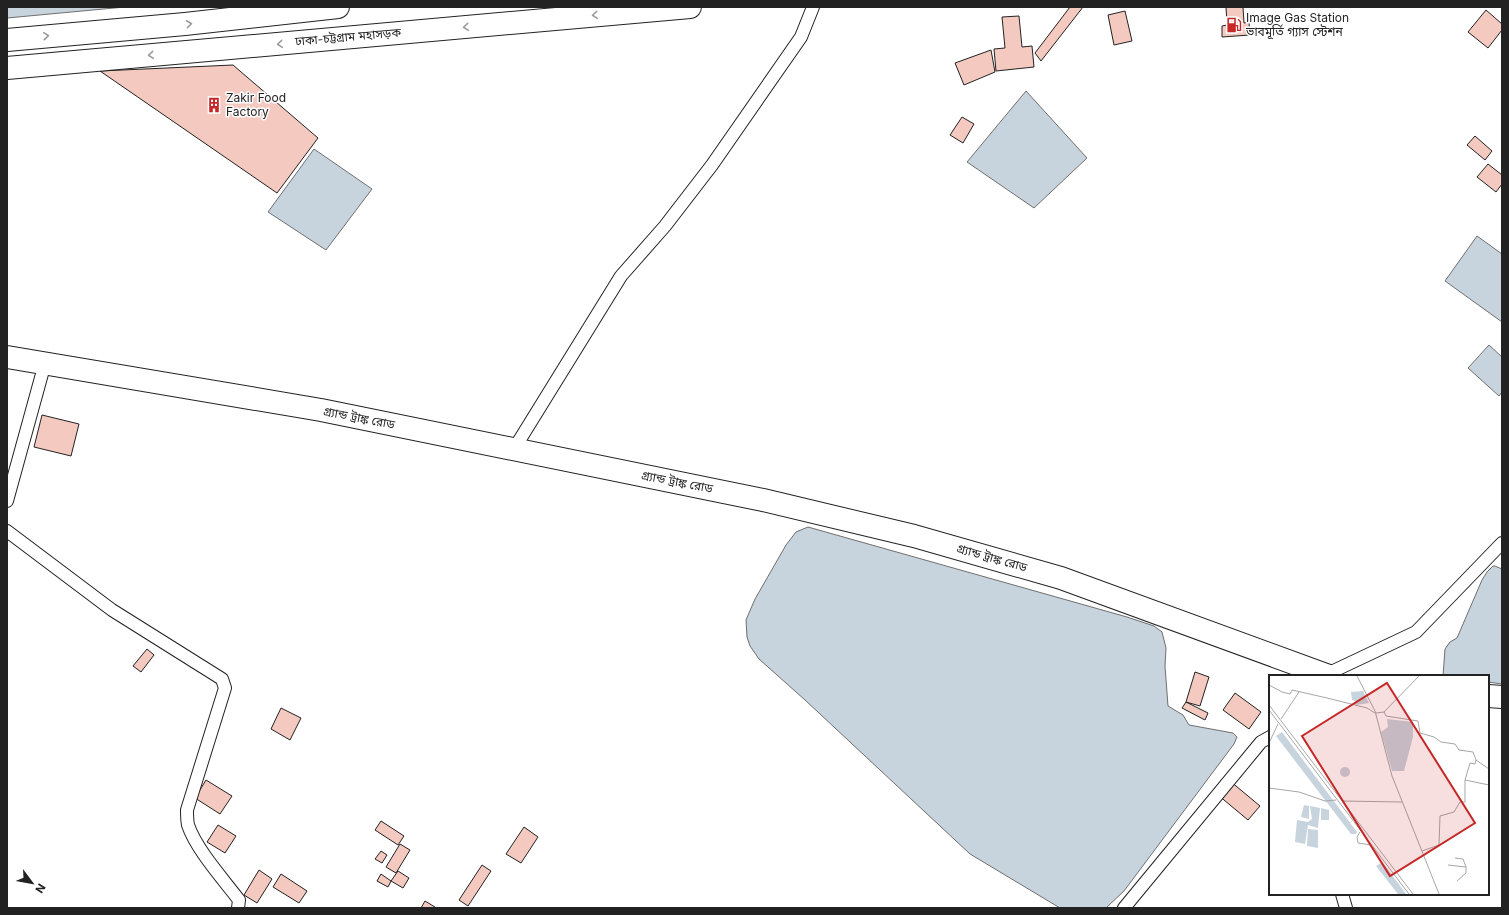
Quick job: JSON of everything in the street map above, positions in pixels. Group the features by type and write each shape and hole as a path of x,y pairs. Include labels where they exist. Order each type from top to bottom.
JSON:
{"highway":[{"path":"7,40 185,24 338,7"},
{"name":"ঢাকা-চট্টগ্রাম মহাসড়ক","path":"7,68 690,7"},
{"name":"গ্র্যান্ড ট্রাঙ্ক রোড","path":"7,357 321,410 763,500 914,536 1061,578 1327,675"},
{"path":"1489,696 1502,697"}],"street":[{"path":"514,449 621,276 665,226 712,165 801,37 813,7"},
{"path":"7,502 45,363"},
{"path":"7,531 112,610 222,679 225,688 187,810 188,824 193,836 239,900 238,908"},
{"path":"1327,675 1416,632 1502,543"},
{"path":"1124,908 1261,742 1269,738"},
{"path":"1342,895 1346,908"}],"shaded area":[{"path":"7,7 125,7 7,18"},
{"path":"1026,91 1087,158 1034,208 967,162"},
{"path":"314,149 372,189 326,250 268,212"},
{"path":"1477,236 1502,254 1502,322 1445,281"},
{"path":"1489,345 1502,357 1502,392 1499,396 1468,368"},
{"path":"808,527 1127,617 1154,626 1162,632 1166,648 1165,666 1168,706 1183,715 1189,725 1233,733 1237,737 1234,744 1124,891 1106,908 1060,908 970,854 759,659 750,646 747,637 746,620 755,599 786,545 796,532"},
{"path":"1493,566 1502,569 1502,684 1489,682 1489,675 1443,675 1445,649 1450,642 1457,638 1482,580"}],"building":[{"path":"1070,7 1083,7 1041,61 1035,53"},
{"path":"1226,7 1243,7 1244,23 1249,22 1250,35 1222,37 1222,26 1227,25"},
{"path":"1486,10 1502,24 1502,30 1488,48 1468,32"},
{"path":"1125,11 1132,41 1114,45 1108,15"},
{"path":"1019,16 1022,47 1032,46 1034,67 996,71 994,49 1005,48 1002,17"},
{"path":"991,50 995,72 964,85 955,63"},
{"name":"Zakir Food Factory","path":"233,65 318,138 277,193 100,71"},
{"path":"962,117 974,124 963,143 950,135"},
{"path":"1475,136 1492,151 1485,160 1467,145"},
{"path":"1488,164 1502,175 1502,184 1496,192 1477,177"},
{"path":"42,415 79,424 71,456 34,447"},
{"path":"147,649 154,655 141,672 133,666"},
{"path":"1195,672 1209,677 1200,706 1186,702"},
{"path":"1235,693 1261,712 1249,729 1223,710"},
{"path":"1186,702 1208,713 1205,720 1182,708"},
{"path":"281,708 301,718 290,740 271,729"},
{"path":"206,780 232,796 220,814 195,798"},
{"path":"1230,781 1260,806 1248,820 1218,795"},
{"path":"381,821 404,836 398,845 375,830"},
{"path":"218,825 236,836 225,853 207,842"},
{"path":"524,827 538,837 521,863 506,854"},
{"path":"400,844 410,850 396,873 386,867"},
{"path":"381,851 387,855 382,863 375,859"},
{"path":"482,865 491,871 468,906 459,900"},
{"path":"259,870 272,879 257,903 244,895"},
{"path":"398,871 409,878 403,888 391,881"},
{"path":"281,874 307,891 299,903 273,887"},
{"path":"381,874 391,881 388,887 377,881"},
{"path":"425,901 435,907 421,908"}],"place":[{"name":"Image Gas Station ভাবমূর্তি গ্যাস স্টেশন","path":"1234,25"},
{"name":"Zakir Food Factory","path":"214,105"}]}
